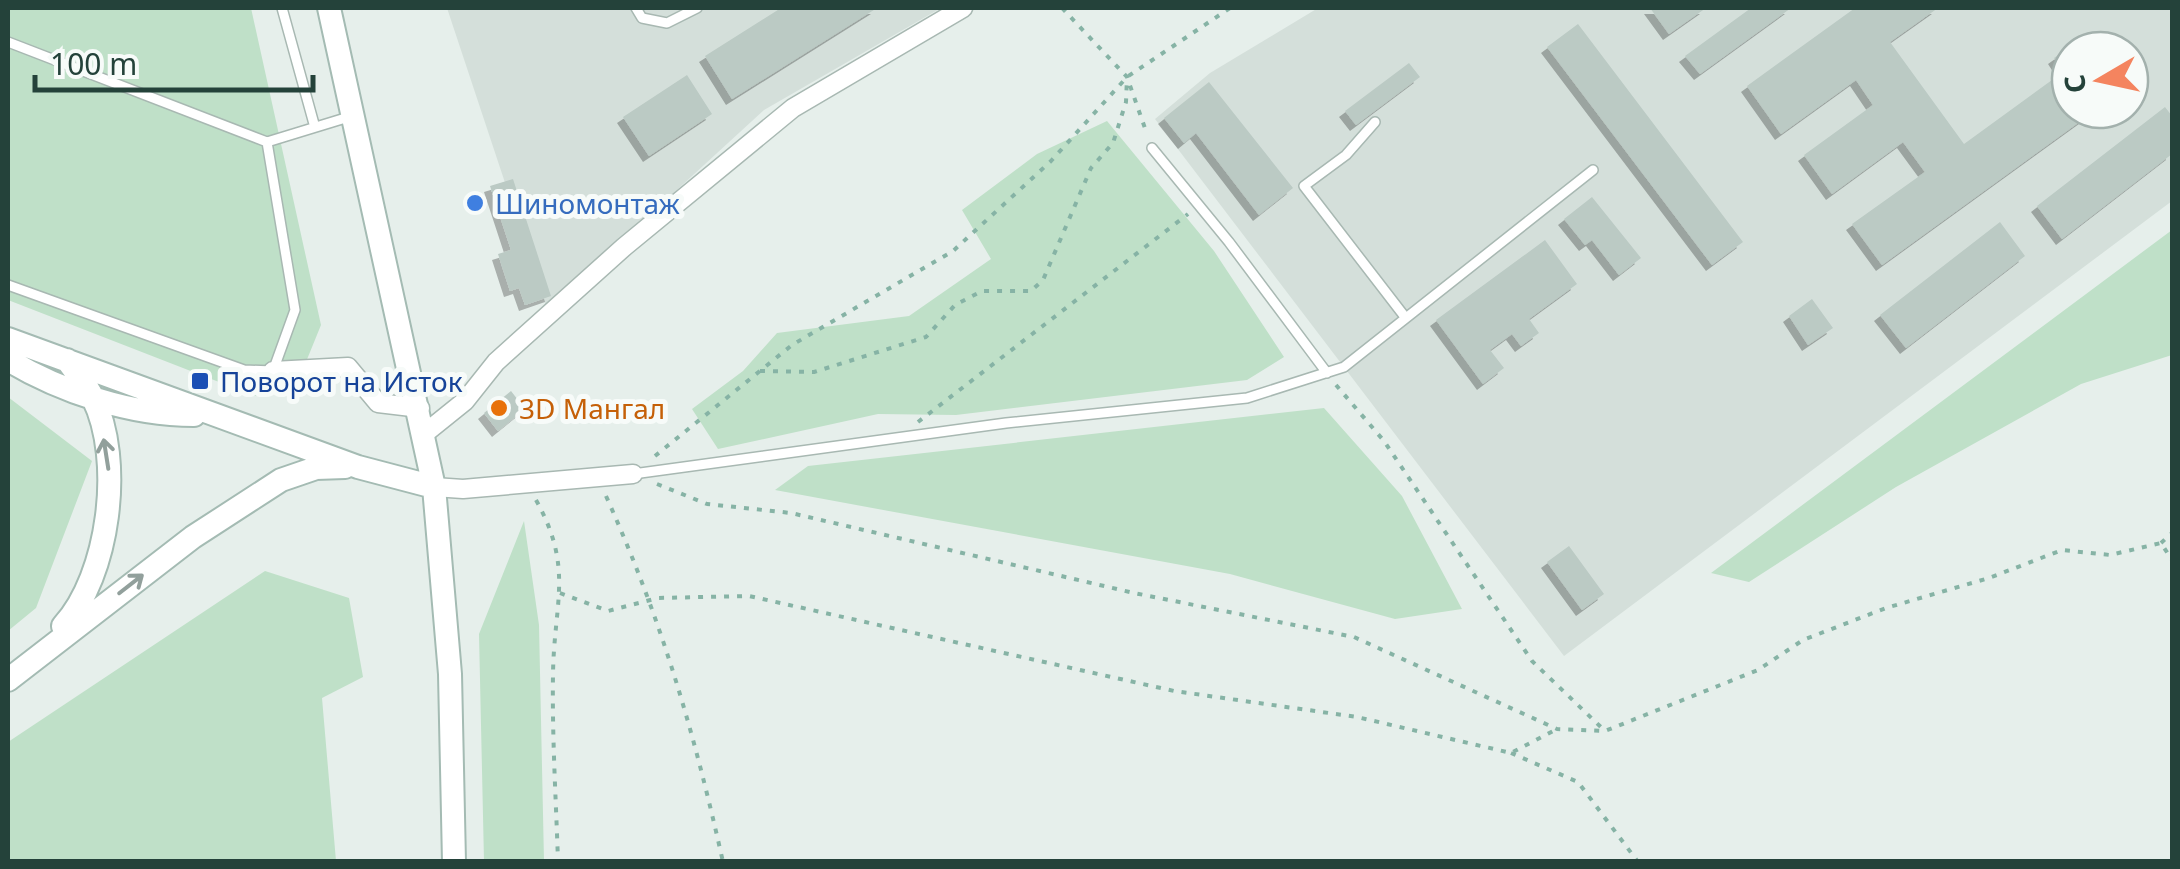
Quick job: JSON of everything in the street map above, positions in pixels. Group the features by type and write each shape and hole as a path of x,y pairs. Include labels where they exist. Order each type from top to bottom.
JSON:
{"main road":[{"path":"329,8 420,408 434,488 450,674 454,862"},
{"path":"8,339 358,467 434,488"},
{"path":"17,673 81,607 102,547 110,481 94,399 66,359"},
{"path":"8,360 94,399 178,415 216,415"},
{"path":"17,673 193,536 280,480 316,468 358,467"}],"street":[{"path":"424,434 465,401 496,362 624,246 793,108 964,8"},
{"path":"273,371 348,367 378,403 420,408"},
{"path":"434,488 633,474"}],"lane":[{"path":"282,8 314,124"},
{"path":"636,8 642,18 667,23 697,8"},
{"path":"8,42 267,142 314,124 353,116"},
{"path":"1375,122 1346,155 1304,186 1405,317"},
{"path":"8,285 244,370 273,371 294,310 267,142"},
{"path":"1152,148 1200,205 1326,373"},
{"path":"633,474 899,438 1247,398 1326,373 1344,367 1593,170"}],"path":[{"path":"1062,8 1126,77 1152,148"},
{"path":"1230,8 1126,77 1051,160 954,251 792,345 633,474 707,504 791,512 1134,592 1354,637 1558,729 1605,731 1758,670 1803,640 1886,608 1989,578 2062,550 2110,555 2161,543 2172,532"},
{"path":"760,371 814,372 926,337 955,306 982,291 1031,291 1043,280 1091,168 1113,144 1126,102 1126,77"},
{"path":"899,438 1200,205"},
{"path":"1326,373 1384,441 1532,661 1605,731"},
{"path":"598,477 652,600 694,734 722,862"},
{"path":"526,483 556,539 560,593 553,672 558,862"},
{"path":"2161,543 2172,560"},
{"path":"560,593 608,611 652,600 748,596 1174,691 1358,716 1511,753 1578,782 1638,862"},
{"path":"1511,753 1558,729"}],"shaded area":[{"path":"447,8 941,8 764,110 547,309"},
{"path":"1318,8 2172,8 2172,201 1564,656 1155,119 1210,73"}],"green space":[{"path":"8,8 251,8 321,325 297,384 255,396 8,300"},
{"path":"1107,121 1214,251 1284,357 1247,380 956,415 878,414 718,449 692,409 743,371 777,333 909,316 991,259 962,210 1037,154"},
{"path":"2172,230 2172,355 2081,384 1896,487 1749,582 1711,573"},
{"path":"8,397 92,461 36,608 8,631"},
{"path":"1324,408 1402,496 1462,609 1395,619 1230,574 775,490 808,466"},
{"path":"524,521 539,625 544,861 484,861 479,634"},
{"path":"265,571 349,598 363,677 322,698 336,861 8,861 8,742"}],"building":[{"path":"781,8 877,8 732,99 705,56"},
{"path":"1650,8 1706,8 1669,34"},
{"path":"1751,8 1791,8 1700,74 1685,56"},
{"path":"1855,8 1938,8 1890,42 1964,144 2050,81 2050,130 2068,130 1882,265 1852,224 1925,172 1903,142 1832,194 1804,155 1873,105 1856,80 1781,134 1747,86"},
{"path":"1578,24 1743,242 1712,265 1547,47"},
{"path":"1409,63 1420,77 1356,125 1345,111"},
{"path":"687,75 712,114 649,156 623,117"},
{"path":"1209,82 1293,188 1259,215 1196,133 1184,143 1164,118"},
{"path":"2165,107 2172,116 2172,154 2062,239 2037,206 2135,130 2150,130 2150,119"},
{"path":"513,179 551,296 525,305 519,288 510,291 498,254 511,250 490,186"},
{"path":"1592,197 1641,258 1619,275 1592,240 1585,245 1564,219"},
{"path":"2000,222 2025,256 1906,348 1880,315"},
{"path":"1545,240 1577,284 1529,319 1539,333 1521,346 1512,334 1490,350 1504,368 1483,384 1436,320"},
{"path":"1812,299 1833,328 1808,345 1789,316"},
{"path":"511,391 525,409 498,431 484,413"},
{"path":"1569,546 1604,594 1582,610 1547,562"}],"place":[{"name":"Шиномонтаж","path":"475,203"},
{"name":"Поворот на Исток","path":"200,381"},
{"name":"3D Мангал","path":"499,408"}]}
